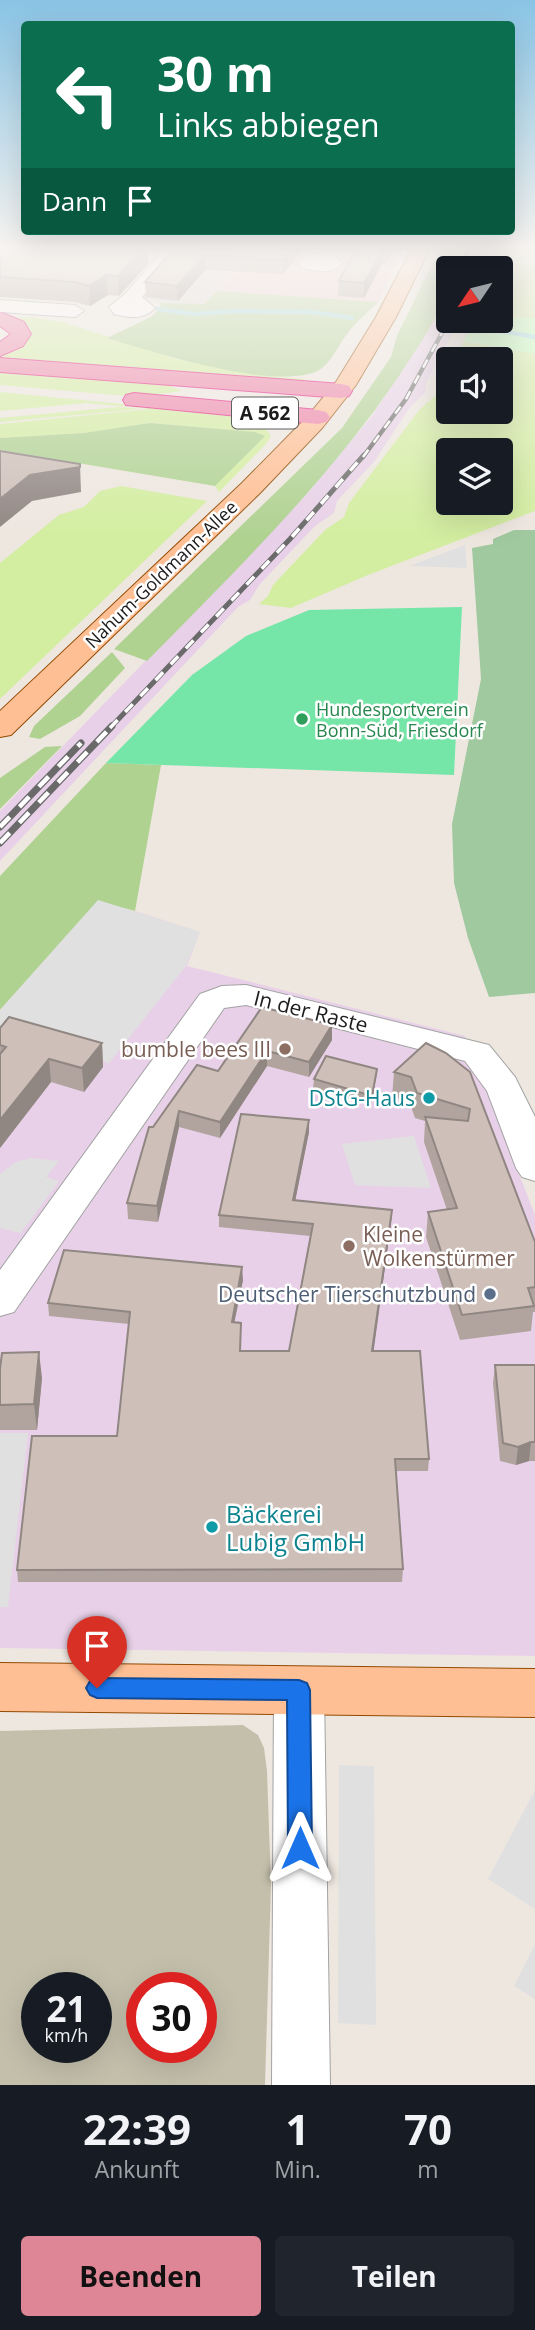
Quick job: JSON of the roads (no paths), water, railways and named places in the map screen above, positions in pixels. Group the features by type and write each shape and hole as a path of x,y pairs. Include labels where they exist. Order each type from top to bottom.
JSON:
{"highway":[{"path":"0,350 16,341"},
{"name":"A 562","path":"0,365 341,391"},
{"path":"273,384 306,382 354,370"},
{"name":"A 562","path":"107,398 318,417"},
{"path":"211,408 261,417 276,424 293,445"}],"main road":[{"name":"Nahum-Goldmann-Allee","path":"0,729 293,445 341,391 371,341"},
{"path":"0,1687 535,1693"}],"street":[{"name":"In der Raste","path":"0,1301 203,1012 212,1001 222,996 246,995 477,1053 491,1066 500,1080 535,1168"},
{"path":"299,1690 301,2085"}],"railway":[{"path":"363,457 406,399 437,341"},
{"path":"110,728 290,539 364,455"},
{"path":"0,843 112,726"},
{"path":"0,827 81,743"}],"place":[{"name":"Hundesportverein Bonn-Süd, Friesdorf","path":"302,719"},
{"name":"bumble bees III","path":"285,1049"},
{"name":"DStG-Haus","path":"429,1098"},
{"name":"Kleine Wolkenstürmer","path":"349,1246"},
{"name":"Deutscher Tierschutzbund","path":"490,1294"},
{"name":"Bäckerei Lubig GmbH","path":"212,1527"}]}
